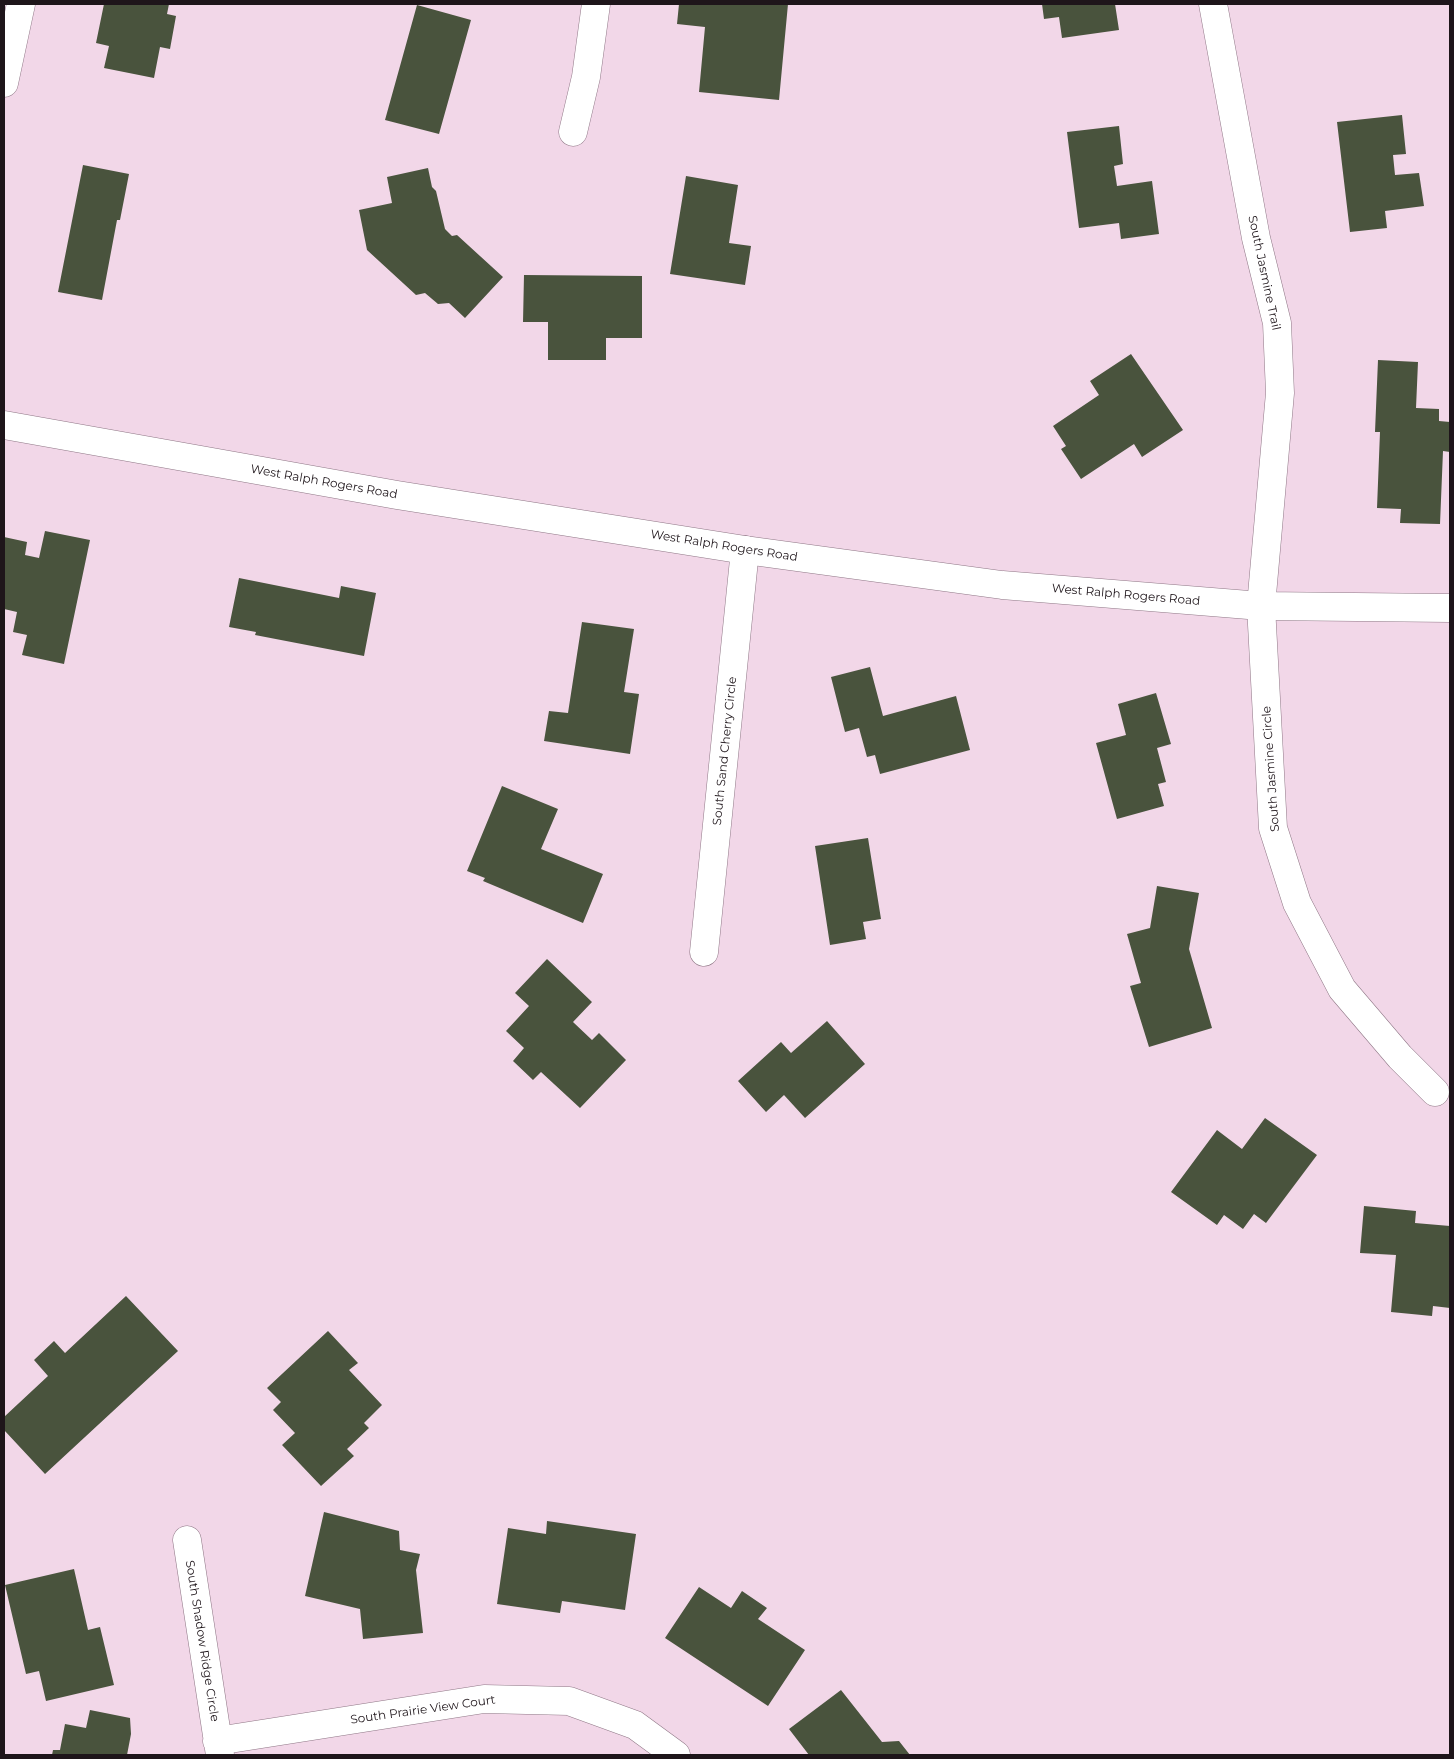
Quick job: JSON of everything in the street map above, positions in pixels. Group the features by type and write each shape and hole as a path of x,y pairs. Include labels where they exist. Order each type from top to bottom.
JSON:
{"street":[{"path":"4,83 21,4"},
{"path":"574,132 586,77 596,4"},
{"name":"South Jasmine Trail","path":"1213,4 1256,238 1277,323 1280,393 1261,606"},
{"name":"West Ralph Rogers Road","path":"4,425 406,497 745,550 1002,585 1261,606 1450,608"},
{"name":"South Sand Cherry Circle","path":"704,952 745,550"},
{"name":"South Jasmine Circle","path":"1261,606 1273,828 1297,902 1342,989 1400,1057 1435,1092"},
{"name":"South Shadow Ridge Circle","path":"187,1540 219,1748"},
{"name":"South Prairie View Court","path":"219,1748 484,1700 569,1701 635,1726 676,1755"}],"building":[{"path":"104,4 169,4 167,14 176,16 170,49 160,47 154,78 104,68 109,46 96,43"},
{"path":"679,4 788,4 779,100 699,92 705,27 677,24"},
{"path":"1042,4 1115,4 1119,30 1062,38 1059,17 1044,19"},
{"path":"417,5 471,20 439,134 385,120"},
{"path":"1402,115 1406,154 1393,155 1395,175 1419,173 1424,206 1385,211 1387,228 1350,232 1337,122"},
{"path":"1119,126 1123,164 1114,166 1117,186 1152,181 1159,234 1121,239 1119,223 1079,228 1067,132"},
{"path":"83,165 129,174 120,220 117,220 102,300 58,292"},
{"path":"428,168 432,187 436,191 445,229 452,236 457,235 503,277 465,318 449,303 438,304 425,293 416,295 367,250 359,210 392,203 387,177"},
{"path":"686,176 738,185 729,243 751,246 745,285 670,274"},
{"path":"524,275 642,276 642,338 606,338 606,360 548,360 548,322 523,322"},
{"path":"1131,354 1183,430 1142,457 1134,444 1081,479 1061,449 1066,446 1053,426 1099,395 1090,381"},
{"path":"1378,360 1418,362 1416,408 1439,409 1439,421 1450,422 1450,452 1443,451 1440,524 1400,523 1401,509 1377,508 1380,432 1375,432"},
{"path":"45,531 90,540 64,664 22,655 27,635 13,632 17,612 4,609 4,537 27,542 25,555 39,558"},
{"path":"239,578 339,598 341,586 376,593 364,656 255,635 256,632 229,627"},
{"path":"582,622 634,629 624,692 639,694 630,754 544,741 549,711 568,713"},
{"path":"870,667 883,716 956,696 970,750 880,774 875,755 867,757 859,728 845,732 831,677"},
{"path":"1156,693 1171,744 1157,748 1166,782 1158,784 1164,806 1117,819 1096,743 1126,735 1118,704"},
{"path":"502,786 558,809 541,849 603,874 583,923 483,881 485,878 467,871"},
{"path":"868,838 881,919 863,922 866,939 830,945 815,846"},
{"path":"1157,886 1199,893 1189,949 1212,1028 1149,1047 1130,986 1141,983 1127,934 1150,928"},
{"path":"547,959 592,1002 573,1022 592,1040 599,1033 626,1060 580,1108 541,1072 533,1080 513,1061 524,1048 506,1031 529,1006 515,993"},
{"path":"827,1021 865,1064 805,1118 784,1095 766,1112 738,1081 781,1042 791,1053"},
{"path":"1265,1118 1317,1155 1266,1223 1254,1214 1243,1229 1224,1215 1217,1225 1171,1192 1217,1130 1242,1149"},
{"path":"1364,1206 1416,1211 1415,1223 1450,1226 1450,1308 1433,1306 1432,1316 1391,1312 1396,1255 1360,1253"},
{"path":"126,1296 178,1351 45,1474 4,1430 4,1417 48,1376 34,1360 54,1341 65,1353"},
{"path":"328,1331 358,1363 349,1370 382,1405 364,1423 369,1428 347,1449 354,1456 321,1486 282,1445 295,1433 273,1410 281,1402 267,1388"},
{"path":"324,1512 399,1531 400,1550 420,1554 416,1570 423,1633 363,1639 360,1609 305,1596"},
{"path":"547,1521 636,1534 625,1610 562,1601 560,1613 497,1604 508,1528 546,1534"},
{"path":"74,1569 88,1630 100,1627 114,1685 46,1701 39,1671 26,1674 5,1585"},
{"path":"699,1587 731,1608 742,1591 767,1608 758,1619 805,1650 768,1706 665,1638"},
{"path":"841,1690 882,1742 899,1741 910,1755 809,1755 789,1729"},
{"path":"90,1710 130,1718 131,1734 127,1755 52,1755 53,1750 60,1750 65,1724 86,1728"}]}
